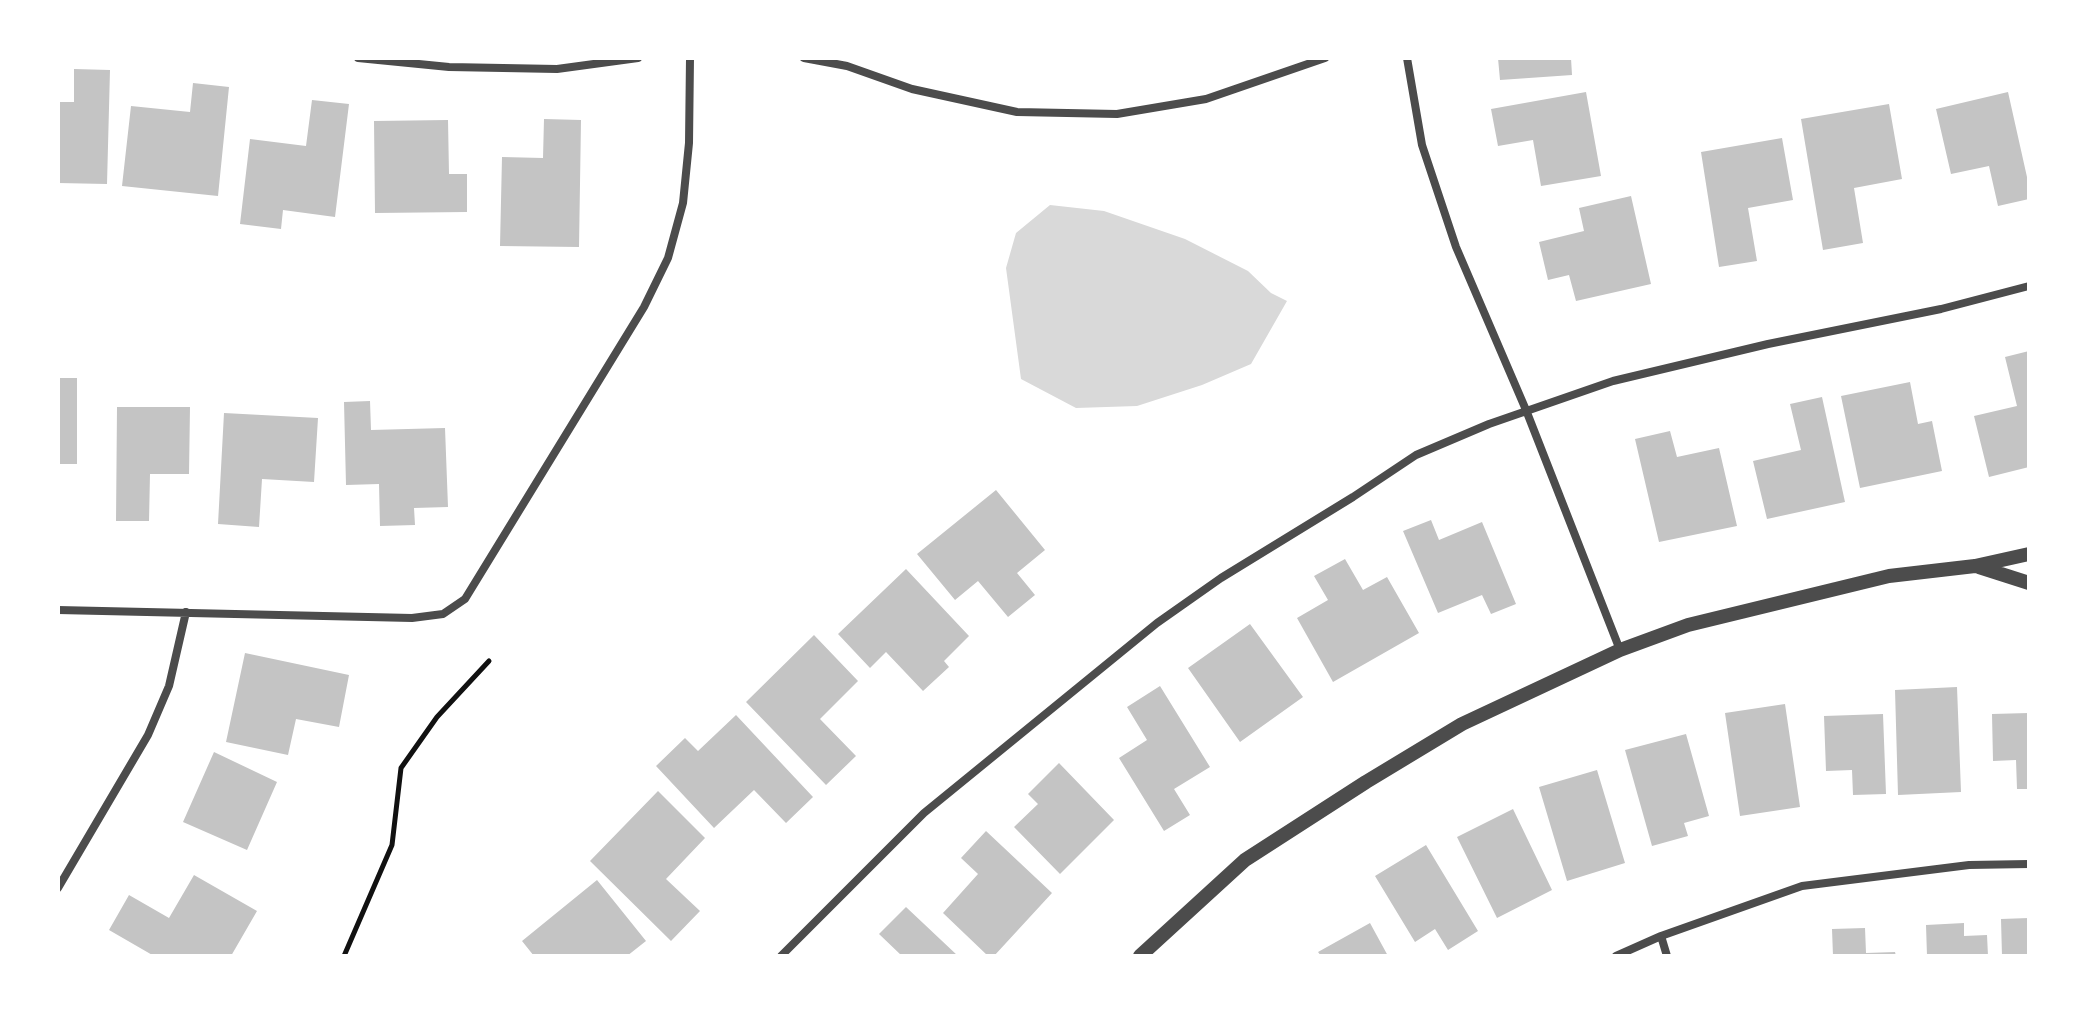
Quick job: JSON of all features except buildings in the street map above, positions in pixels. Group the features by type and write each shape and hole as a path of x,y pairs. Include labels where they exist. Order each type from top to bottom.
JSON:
{"street":[{"path":"358,58 449,67 557,69 638,58"},
{"path":"58,610 412,618 443,614 465,599 644,307 668,258 683,203 689,143 690,58"},
{"path":"804,58 847,66 912,89 1017,112 1117,114 1206,99 1325,58"},
{"path":"1407,58 1422,145 1451,233 1526,410 1620,650"},
{"path":"781,956 924,813 1157,623 1416,455 1526,410 1613,381 1768,344 1941,309 2029,286"},
{"path":"1140,956 1245,860 1366,782 1462,724 1620,650 1688,625 1889,576 1975,566 2029,554"},
{"path":"1975,566 2029,583"},
{"path":"58,888 148,735 169,686 186,612"},
{"path":"1616,956 1661,936 1802,886 1969,865 2029,864"},
{"path":"1661,936 1667,956"}],"path":[{"path":"344,956 392,845 401,768 437,717 489,661"}],"shaded area":[{"path":"1050,205 1104,211 1185,239 1248,271 1271,293 1287,301 1251,364 1202,385 1137,406 1076,408 1021,379 1006,268 1016,233"}]}
